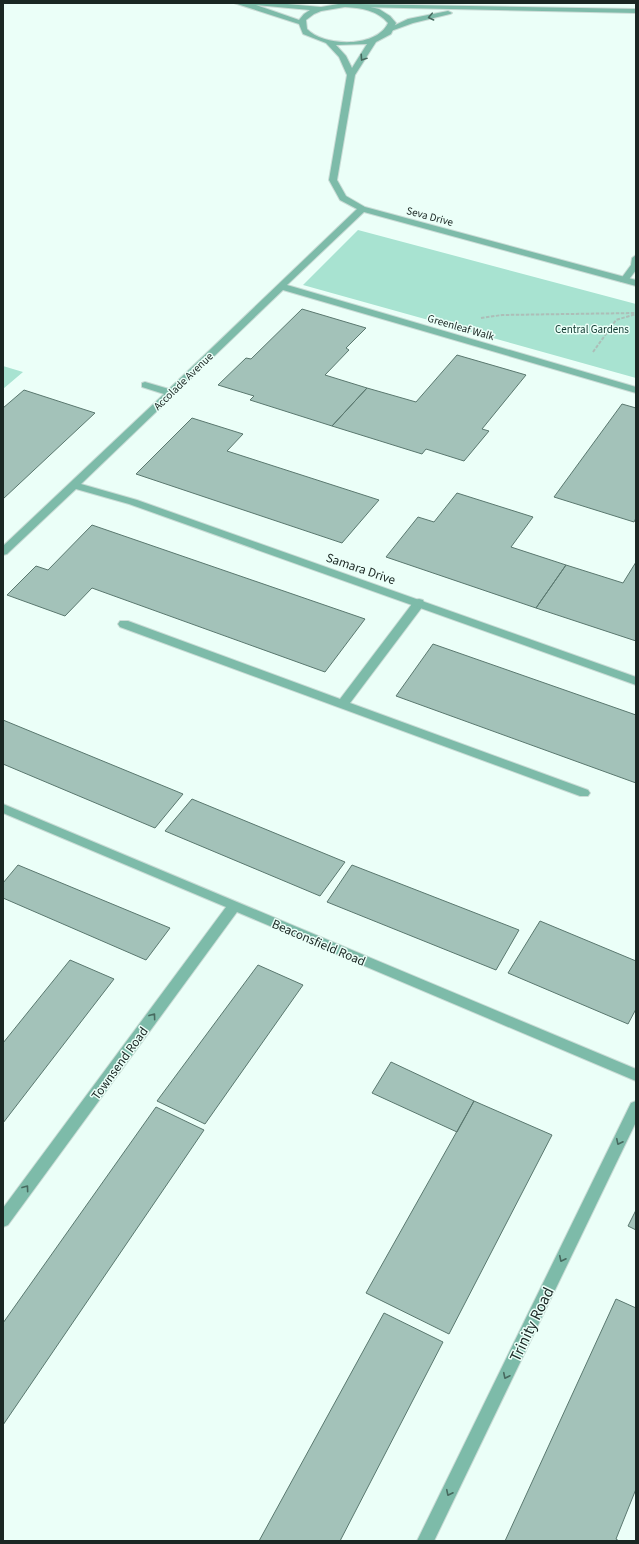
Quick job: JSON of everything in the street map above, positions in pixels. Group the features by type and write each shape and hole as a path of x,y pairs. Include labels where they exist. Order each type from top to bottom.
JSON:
{"street":[{"path":"238,3 273,12 302,23"},
{"path":"252,3 321,9 345,5 469,9 636,11"},
{"path":"358,6 370,8 387,16 392,23 391,29"},
{"path":"321,9 304,18 302,23 303,29 308,34 330,43 361,43 374,40 385,35 391,29 421,19 469,9"},
{"name":"Seva Drive","path":"374,40 351,75 333,180 343,198 362,209 636,283"},
{"path":"330,43 342,56 351,75"},
{"name":"Accolade Avenue","path":"3,552 362,209"},
{"path":"624,280 635,266 636,258"},
{"name":"Greenleaf Walk","path":"280,286 636,390"},
{"path":"145,385 171,393"},
{"name":"Samara Drive","path":"74,485 133,502 636,681"},
{"path":"342,705 419,604"},
{"path":"124,624 584,793"},
{"name":"Beaconsfield Road","path":"3,808 636,1075"},
{"name":"Townsend Road","path":"3,1220 234,906"},
{"name":"Trinity Road","path":"426,1541 636,1107"}],"path":[{"path":"577,374 616,320 636,313"},
{"path":"480,318 502,315 636,313"}],"green space":[{"name":"Central Gardens","path":"358,230 636,304 636,378 303,285"},
{"path":"3,366 23,372 3,389"}],"building":[{"path":"302,309 366,328 346,348 349,350 325,375 367,388 332,426 250,400 254,396 218,385 246,358 251,359"},
{"path":"457,355 526,375 482,429 489,431 464,461 426,449 422,454 332,426 367,388 416,402"},
{"path":"24,390 95,413 3,499 3,408"},
{"path":"622,404 636,408 636,518 634,522 554,497"},
{"path":"192,418 243,434 227,451 379,500 342,543 136,474"},
{"path":"457,493 533,517 511,547 566,565 536,608 386,557 418,517 434,522"},
{"path":"92,525 365,619 325,672 92,588 65,616 7,595 36,566 48,570"},
{"path":"636,562 636,641 536,608 566,565 623,583"},
{"path":"433,644 636,715 636,783 396,696"},
{"path":"3,720 183,794 155,828 3,764"},
{"path":"192,799 345,862 320,896 165,831"},
{"path":"18,865 170,928 146,960 3,898 3,883"},
{"path":"352,865 519,930 496,970 327,902"},
{"path":"540,921 636,961 636,1009 628,1024 508,973"},
{"path":"70,960 114,979 3,1123 3,1043"},
{"path":"258,965 303,985 205,1124 157,1101"},
{"path":"391,1062 474,1101 457,1132 372,1093"},
{"path":"474,1101 552,1135 449,1334 366,1293"},
{"path":"156,1107 204,1130 3,1425 3,1323"},
{"path":"636,1210 636,1230 628,1226"},
{"path":"616,1299 636,1308 636,1489 616,1539 619,1541 505,1541"},
{"path":"384,1313 443,1342 340,1541 259,1541"}]}
